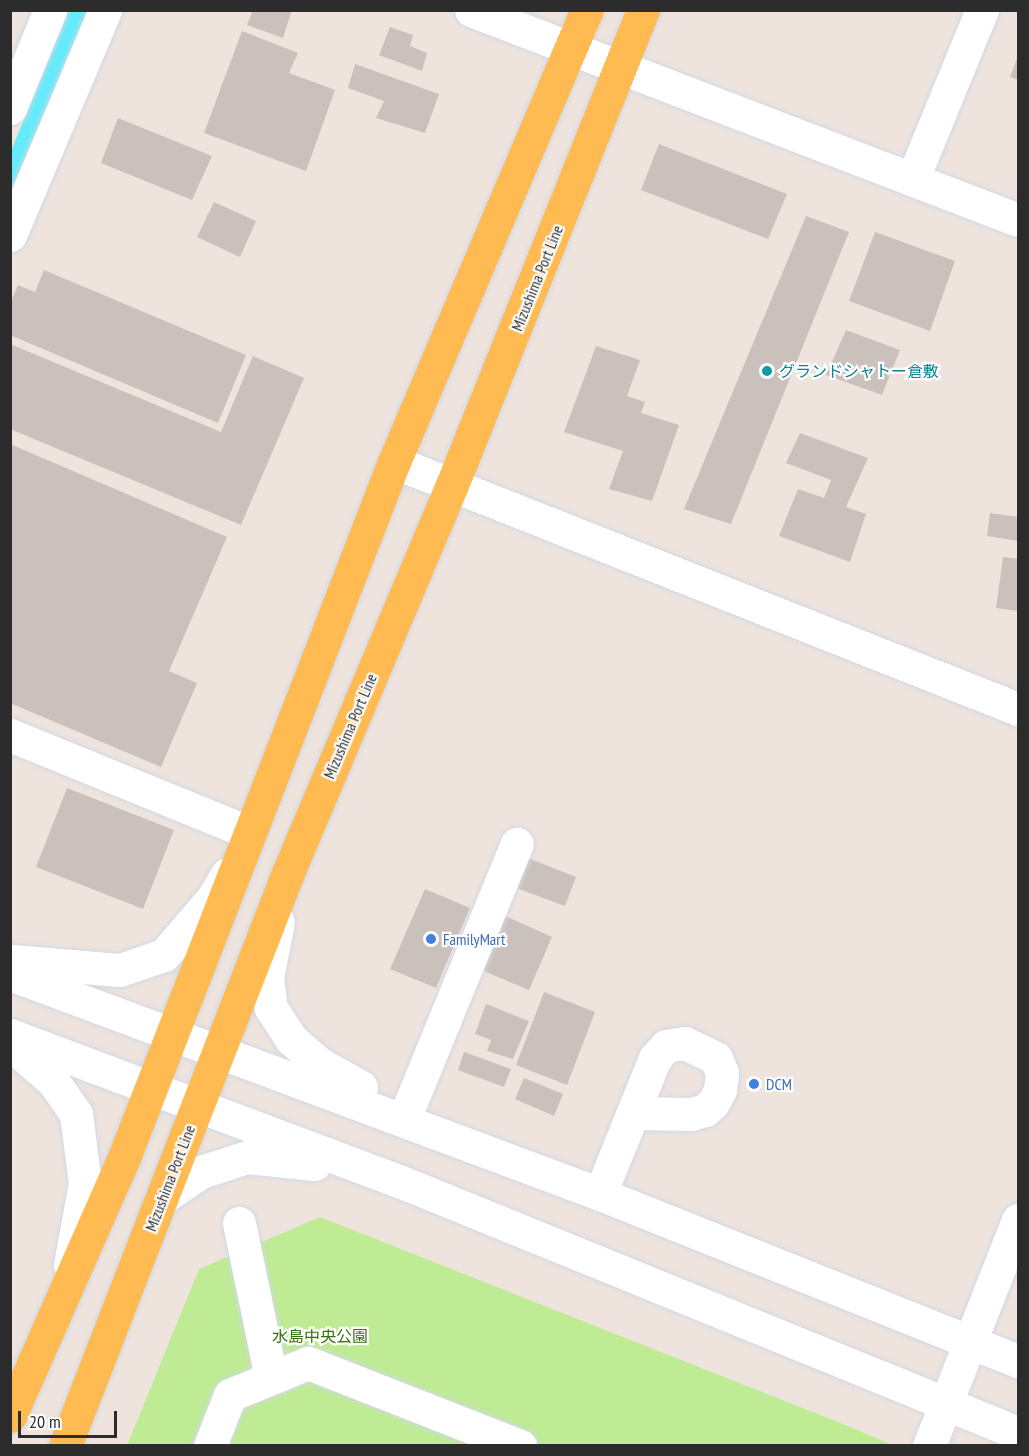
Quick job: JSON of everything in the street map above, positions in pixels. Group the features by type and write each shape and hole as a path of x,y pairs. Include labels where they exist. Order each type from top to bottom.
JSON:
{"main road":[{"path":"10,1416 67,1282 125,1155 244,843 394,462 587,10"},
{"name":"Mizushima Port Line","path":"65,1446 288,873 452,485 643,10"}],"street":[{"path":"10,108 50,10"},
{"path":"10,235 105,10"},
{"path":"471,10 622,66 1018,220"},
{"path":"913,178 982,10"},
{"path":"394,462 1018,709"},
{"path":"10,735 244,843 212,898 164,955 120,970 10,960"},
{"path":"415,1120 517,844"},
{"path":"288,873 267,977 271,1008 291,1038 320,1064 415,1120"},
{"path":"10,974 171,1034 415,1120 1018,1361"},
{"path":"10,1035 399,1181 1018,1433"},
{"path":"10,1044 53,1081 75,1110 81,1133 85,1183 67,1282"},
{"path":"600,1194 633,1113"},
{"path":"161,1199 201,1172 247,1156 299,1160 399,1181"},
{"path":"929,1446 1018,1220"},
{"path":"239,1224 271,1378"},
{"path":"210,1446 230,1395 308,1364 520,1446"}],"green space":[{"name":"水島中央公園","path":"320,1217 892,1445 127,1446 199,1269"}],"water":[{"path":"69,11 89,11 11,198 11,151"}],"building":[{"path":"253,10 292,10 283,38 247,25"},
{"path":"390,27 413,35 410,46 427,53 422,71 379,55"},
{"path":"242,31 298,53 289,73 335,90 306,171 204,133"},
{"path":"1018,56 1018,80 1010,77"},
{"path":"355,64 439,94 425,133 376,118 384,101 348,88"},
{"path":"118,118 212,156 192,200 101,163"},
{"path":"659,144 787,194 768,239 641,190"},
{"path":"214,202 256,221 240,257 197,237"},
{"name":"グランドシャトー倉敷","path":"806,216 849,232 731,524 684,509"},
{"path":"875,232 955,261 930,331 849,301"},
{"path":"44,270 246,355 218,423 10,335 10,303 18,285 35,292"},
{"path":"846,330 900,350 882,395 826,375"},
{"path":"10,344 221,432 253,356 304,378 241,525 10,429"},
{"path":"596,346 640,360 627,396 645,402 641,413 679,425 652,501 609,489 623,451 564,432"},
{"path":"800,433 868,458 846,507 866,514 850,562 779,536 798,489 824,498 831,480 786,463"},
{"path":"10,444 227,537 169,671 197,683 161,767 10,703"},
{"path":"990,513 1018,517 1018,541 987,536"},
{"path":"1003,557 1018,559 1018,611 996,608"},
{"path":"67,788 174,830 143,909 36,867"},
{"path":"528,858 576,877 565,906 516,888"},
{"path":"425,889 470,908 436,988 390,969"},
{"path":"503,915 552,937 529,990 479,969"},
{"path":"544,992 595,1012 567,1085 516,1065"},
{"path":"486,1004 529,1021 513,1059 487,1051 491,1040 475,1034"},
{"path":"464,1052 511,1069 504,1087 458,1070"},
{"path":"524,1078 563,1094 554,1116 515,1099"}],"place":[{"name":"グランドシャトー倉敷","path":"767,371"},
{"name":"FamilyMart","path":"431,939"},
{"name":"DCM","path":"754,1084"}]}
